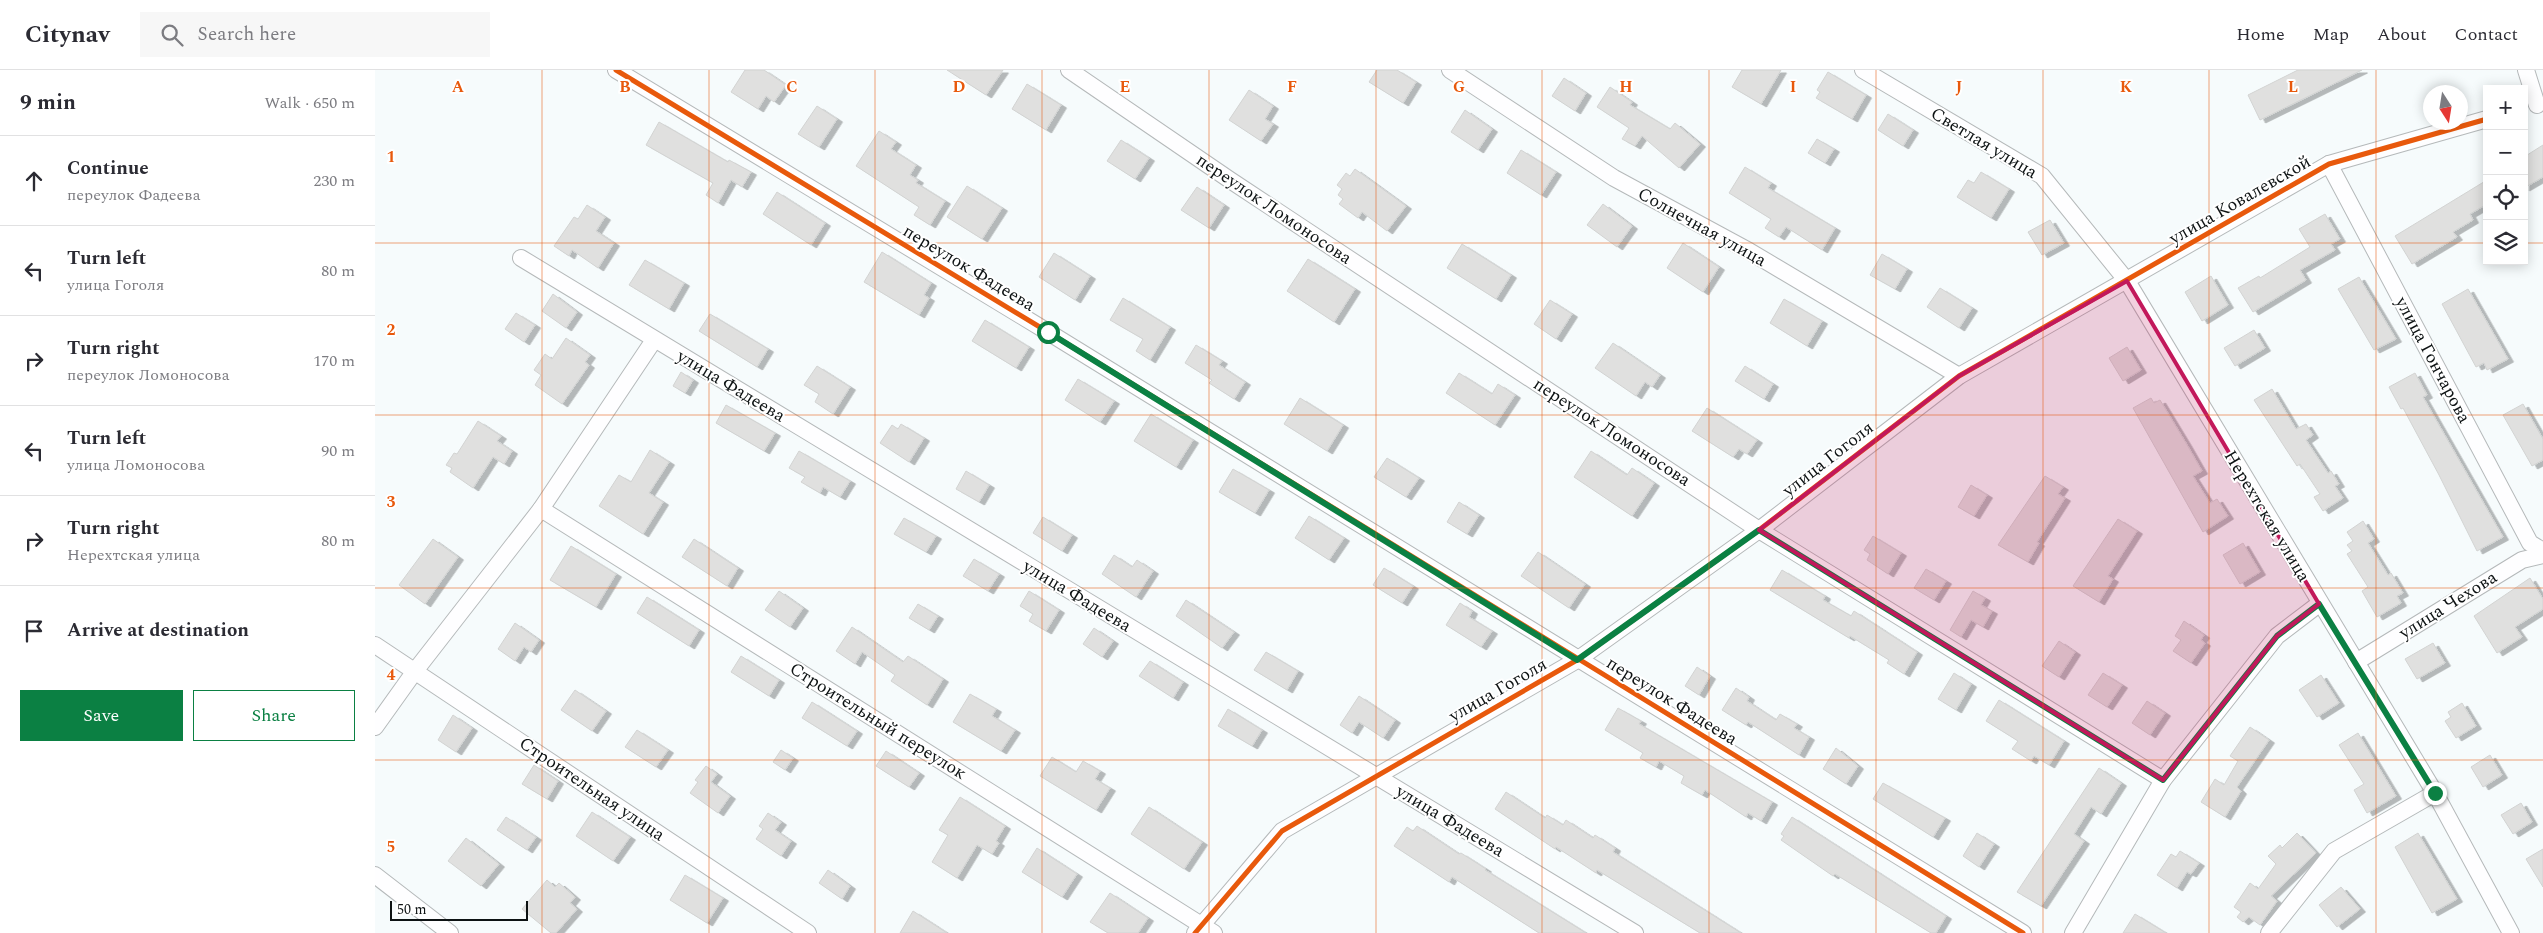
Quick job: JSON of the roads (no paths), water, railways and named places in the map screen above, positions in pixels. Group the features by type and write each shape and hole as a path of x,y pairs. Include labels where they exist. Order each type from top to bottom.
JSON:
{"street":[{"name":"переулок Фадеева","path":"615,70 1057,337 1577,660 2023,933"},
{"name":"переулок Ломоносова","path":"1069,70 1230,180 1759,530 2163,780"},
{"name":"Солнечная улица","path":"1450,70 1614,178 1749,251 1959,376"},
{"name":"Светлая улица","path":"1863,70 2042,176 2127,281"},
{"path":"2526,70 2535,106"},
{"name":"улица Ковалевской","path":"2127,281 2329,164 2483,120"},
{"name":"улица Гончарова","path":"2329,164 2530,543 2543,551"},
{"name":"улица Фадеева","path":"521,258 1635,933"},
{"name":"улица Гоголя","path":"1203,930 1283,832 1577,660 1759,530 1959,376 2127,281"},
{"name":"Нерехтская улица","path":"2127,281 2319,604 2435,793 2511,933"},
{"path":"375,727 415,671 541,509 654,340"},
{"name":"Строительный переулок","path":"541,509 1203,930"},
{"name":"улица Чехова","path":"2356,662 2522,560 2543,555"},
{"path":"2073,933 2163,780 2277,636 2319,604"},
{"name":"Строительная улица","path":"375,645 808,933"},
{"path":"2269,933 2334,851 2435,793"},
{"path":"375,874 450,933"}]}
